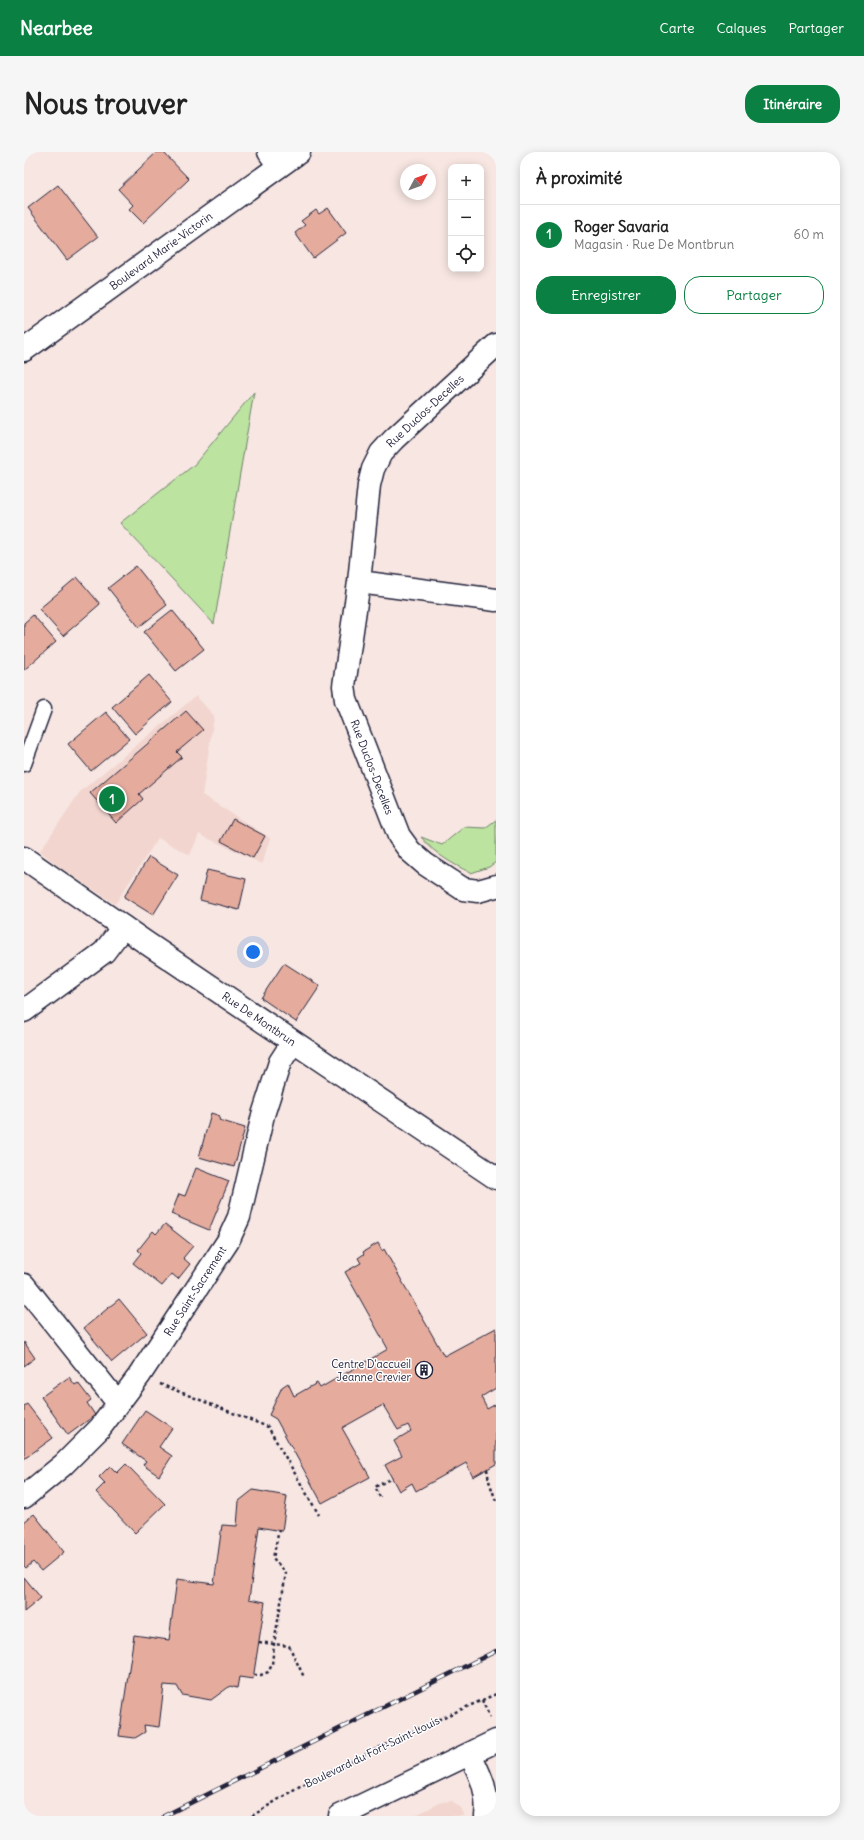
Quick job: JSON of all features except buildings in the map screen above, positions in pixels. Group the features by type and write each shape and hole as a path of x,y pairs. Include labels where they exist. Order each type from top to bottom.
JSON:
{"street":[{"name":"Boulevard Marie-Victorin","path":"24,350 274,159 299,152"},
{"name":"Rue Duclos-Decelles","path":"496,345 486,366 394,439 381,453 373,469 369,485 359,582 344,686 346,700 399,836 410,851 425,864 463,889 478,891 496,886"},
{"path":"359,582 496,600"},
{"name":"Rue De Montbrun","path":"24,858 123,927 496,1178"},
{"path":"24,1011 104,952 123,927"},
{"name":"Rue Saint-Sacrement","path":"24,1497 63,1465 100,1428 139,1376 228,1241 239,1217 263,1115 280,1062 293,1042"},
{"path":"24,1285 118,1403"},
{"path":"340,1816 496,1741"},
{"path":"470,1754 482,1778 487,1794 486,1816"}],"lane":[{"path":"24,764 44,709"}],"path":[{"path":"158,1383 268,1427 319,1515"},
{"path":"487,1469 489,1481 496,1501"},
{"path":"380,1497 375,1487 392,1478"},
{"path":"254,1675 261,1675 268,1672 272,1665 286,1573 273,1558 278,1530"},
{"path":"259,1642 289,1646 304,1677"},
{"name":"Boulevard du Fort-Saint-Louis","path":"252,1816 298,1787 426,1725 496,1694"},
{"path":"482,1700 489,1716"}],"shaded area":[{"path":"196,696 214,716 202,795 270,838 262,864 199,834 190,855 158,838 115,904 61,868 40,851 80,792"},
{"path":"452,1801 460,1807 464,1816 414,1816 442,1802"}],"green space":[{"path":"254,392 214,624 120,523 194,465"},
{"path":"496,820 496,862 489,867 471,873 444,858 432,849 421,837 442,845 464,827 485,828"}],"railway":[{"path":"164,1816 496,1651"}],"place":[{"name":"Roger Savaria","path":"112,799"},
{"name":"Centre D'accueil Jeanne Crevier","path":"424,1370"}]}
